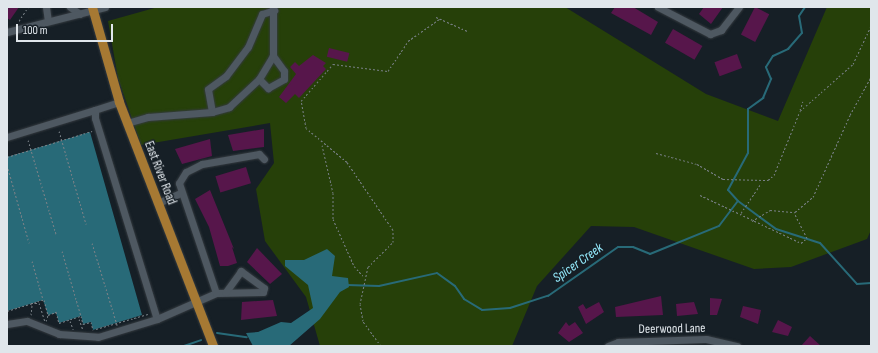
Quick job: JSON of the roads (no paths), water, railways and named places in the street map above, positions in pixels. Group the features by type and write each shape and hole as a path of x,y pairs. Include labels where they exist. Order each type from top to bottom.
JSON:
{"main road":[{"name":"East River Road","path":"92,9 119,102 213,346"}],"street":[{"path":"46,7 48,21"},
{"path":"70,7 80,14"},
{"path":"7,32 80,14 92,9 105,7"},
{"path":"658,7 710,34 724,28 739,7"},
{"path":"127,123 148,117 212,112 229,107 259,79 273,56 274,8 262,14 248,47 226,76 208,89 212,112"},
{"path":"259,79 268,88 284,79 284,70 273,56"},
{"path":"7,137 119,102"},
{"path":"95,110 157,319"},
{"path":"216,293 180,193 179,183 186,172 202,164 259,154 264,159"},
{"path":"158,203 180,193"},
{"path":"7,324 28,321 70,335 98,337 157,319 216,293 263,292 264,288 241,271 226,292"},
{"name":"Deerwood Lane","path":"608,346 618,342 706,339 737,346"}],"water":[{"path":"90,132 142,315 93,330 91,322 83,324 81,316 59,323 56,313 48,315 43,300 7,311 7,157"},
{"path":"327,249 335,256 332,276 348,278 349,287 340,292 320,319 289,346 253,346 246,333 258,332 281,322 291,323 313,308 308,285 285,266 285,260 304,260"}],"waterway":[{"name":"Spicer Creek","path":"347,285 379,286 437,273 455,286 464,299 482,310 510,308 548,296 618,247 633,247 650,254 719,226 738,201 728,190 748,153 748,109 763,98 771,79 766,67 773,56 788,49 802,33 799,16 805,7"},
{"path":"738,201 776,229 820,243 857,284 871,283"},
{"name":"Spicer Creek","path":"217,333 247,337"},
{"name":"Spicer Creek","path":"184,346 201,340"}]}
